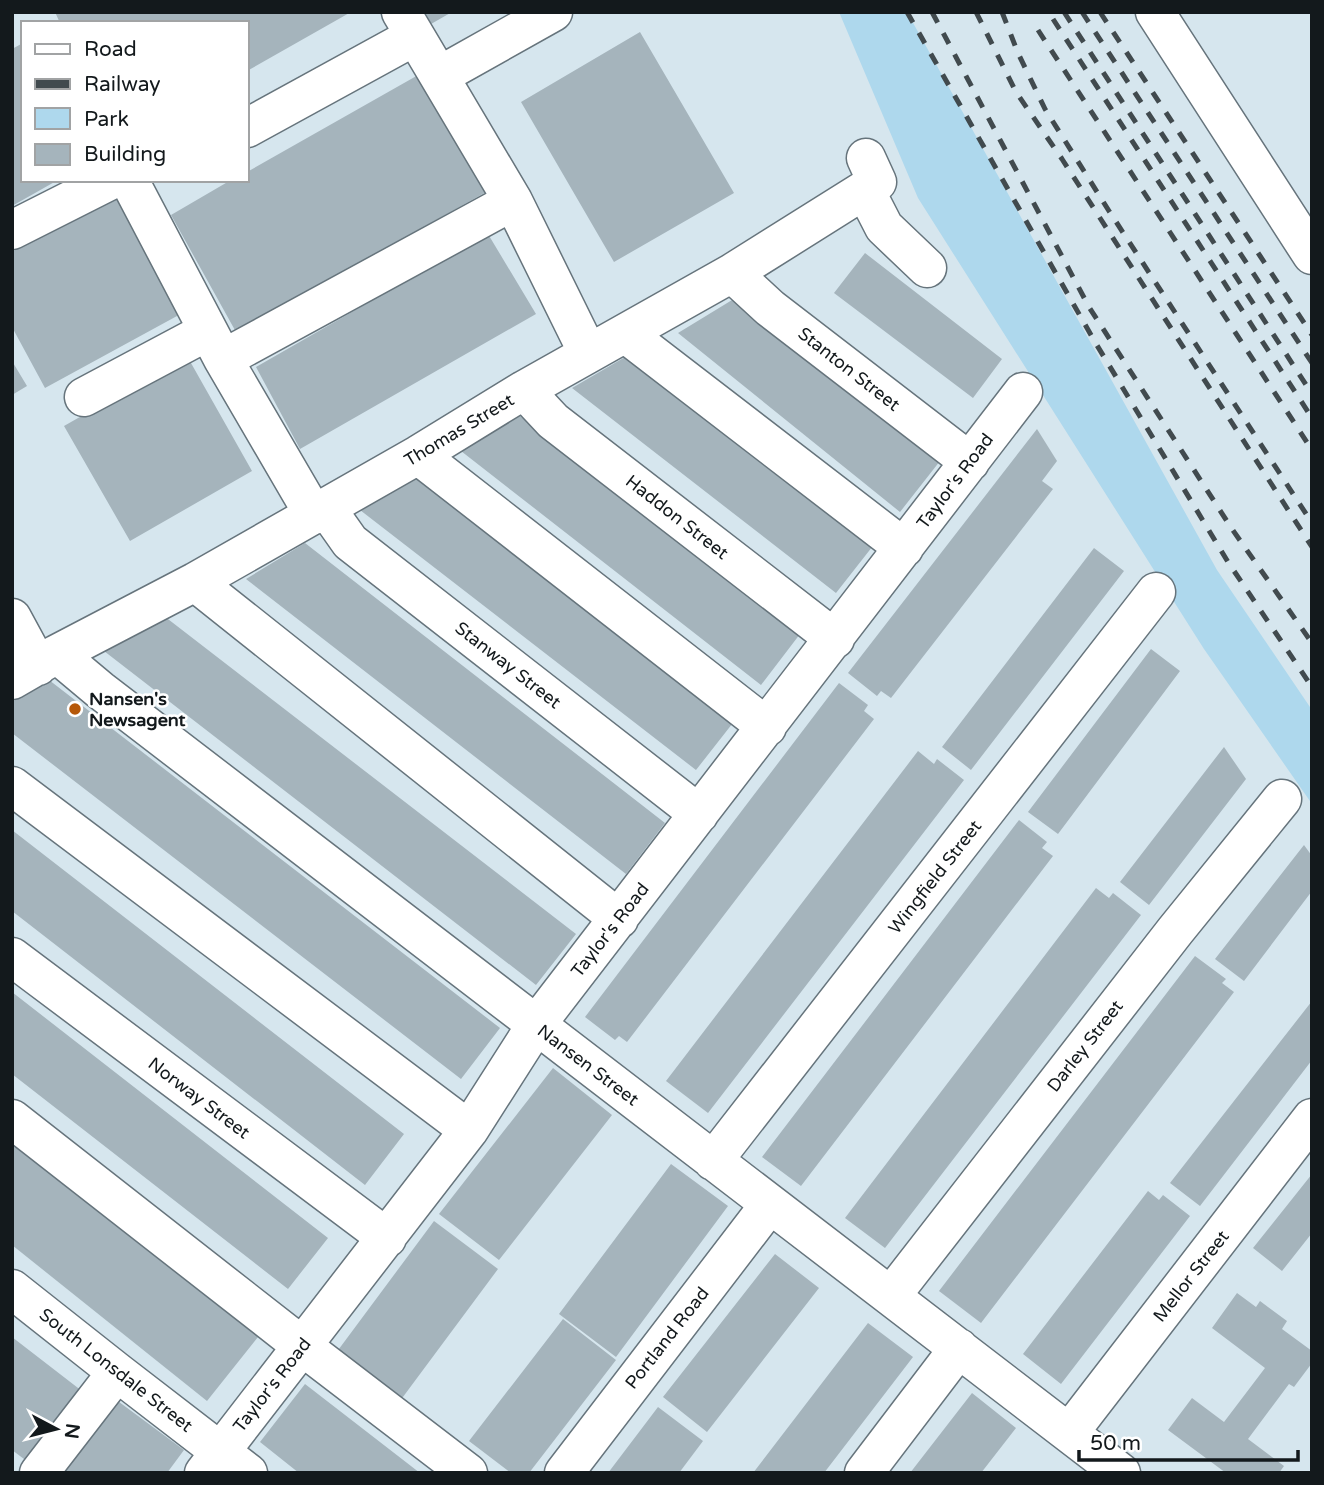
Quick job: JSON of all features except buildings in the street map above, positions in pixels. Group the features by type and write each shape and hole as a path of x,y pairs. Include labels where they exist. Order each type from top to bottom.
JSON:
{"street":[{"path":"439,76 553,12"},
{"path":"1155,12 1312,255"},
{"path":"248,127 408,24 513,201 588,353"},
{"name":"Thomas Street","path":"35,667 195,582 418,455 588,353 732,273 865,174 884,227 928,268"},
{"path":"12,230 131,182"},
{"name":"Stanway Street","path":"131,182 216,345 320,511 350,542 699,814"},
{"path":"84,397 216,345 513,201"},
{"name":"Stanton Street","path":"732,273 770,308 970,462"},
{"path":"626,334 904,548"},
{"name":"Haddon Street","path":"524,390 553,421 835,639"},
{"name":"Taylor's Road","path":"224,1466 302,1346 469,1130 536,1025 1023,392"},
{"path":"418,455 767,727"},
{"path":"195,582 620,919"},
{"name":"Wingfield Street","path":"713,1160 1156,592"},
{"path":"12,618 35,667"},
{"name":"Nansen Street","path":"35,667 100,690 1121,1473"},
{"path":"12,786 469,1130"},
{"name":"Darley Street","path":"891,1296 1158,953 1282,799"},
{"name":"Norway Street","path":"12,957 387,1238"},
{"name":"Mellor Street","path":"1069,1433 1312,1118"},
{"path":"12,1119 468,1473"},
{"name":"Portland Road","path":"564,1473 770,1204"},
{"name":"South Lonsdale Street","path":"12,1289 117,1372 224,1466"},
{"path":"864,1473 959,1348"},
{"path":"39,1473 117,1372"},
{"path":"12,1462 26,1473"}],"green space":[{"path":"839,12 907,12 1217,570 1312,710 1312,804 1204,649 918,198"}],"railway":[{"path":"907,12 1095,342 1228,562 1312,687"},
{"path":"932,12 1089,307 1232,529 1312,643"},
{"path":"976,12 1016,92 1312,547"},
{"path":"1002,12 1045,109 1312,523"},
{"path":"1064,12 1312,394"},
{"path":"1082,12 1312,363"},
{"path":"1100,12 1312,335"},
{"path":"1053,19 1312,418"},
{"path":"1038,30 1312,450"}],"place":[{"name":"Nansen's Newsagent","path":"75,709"}]}
